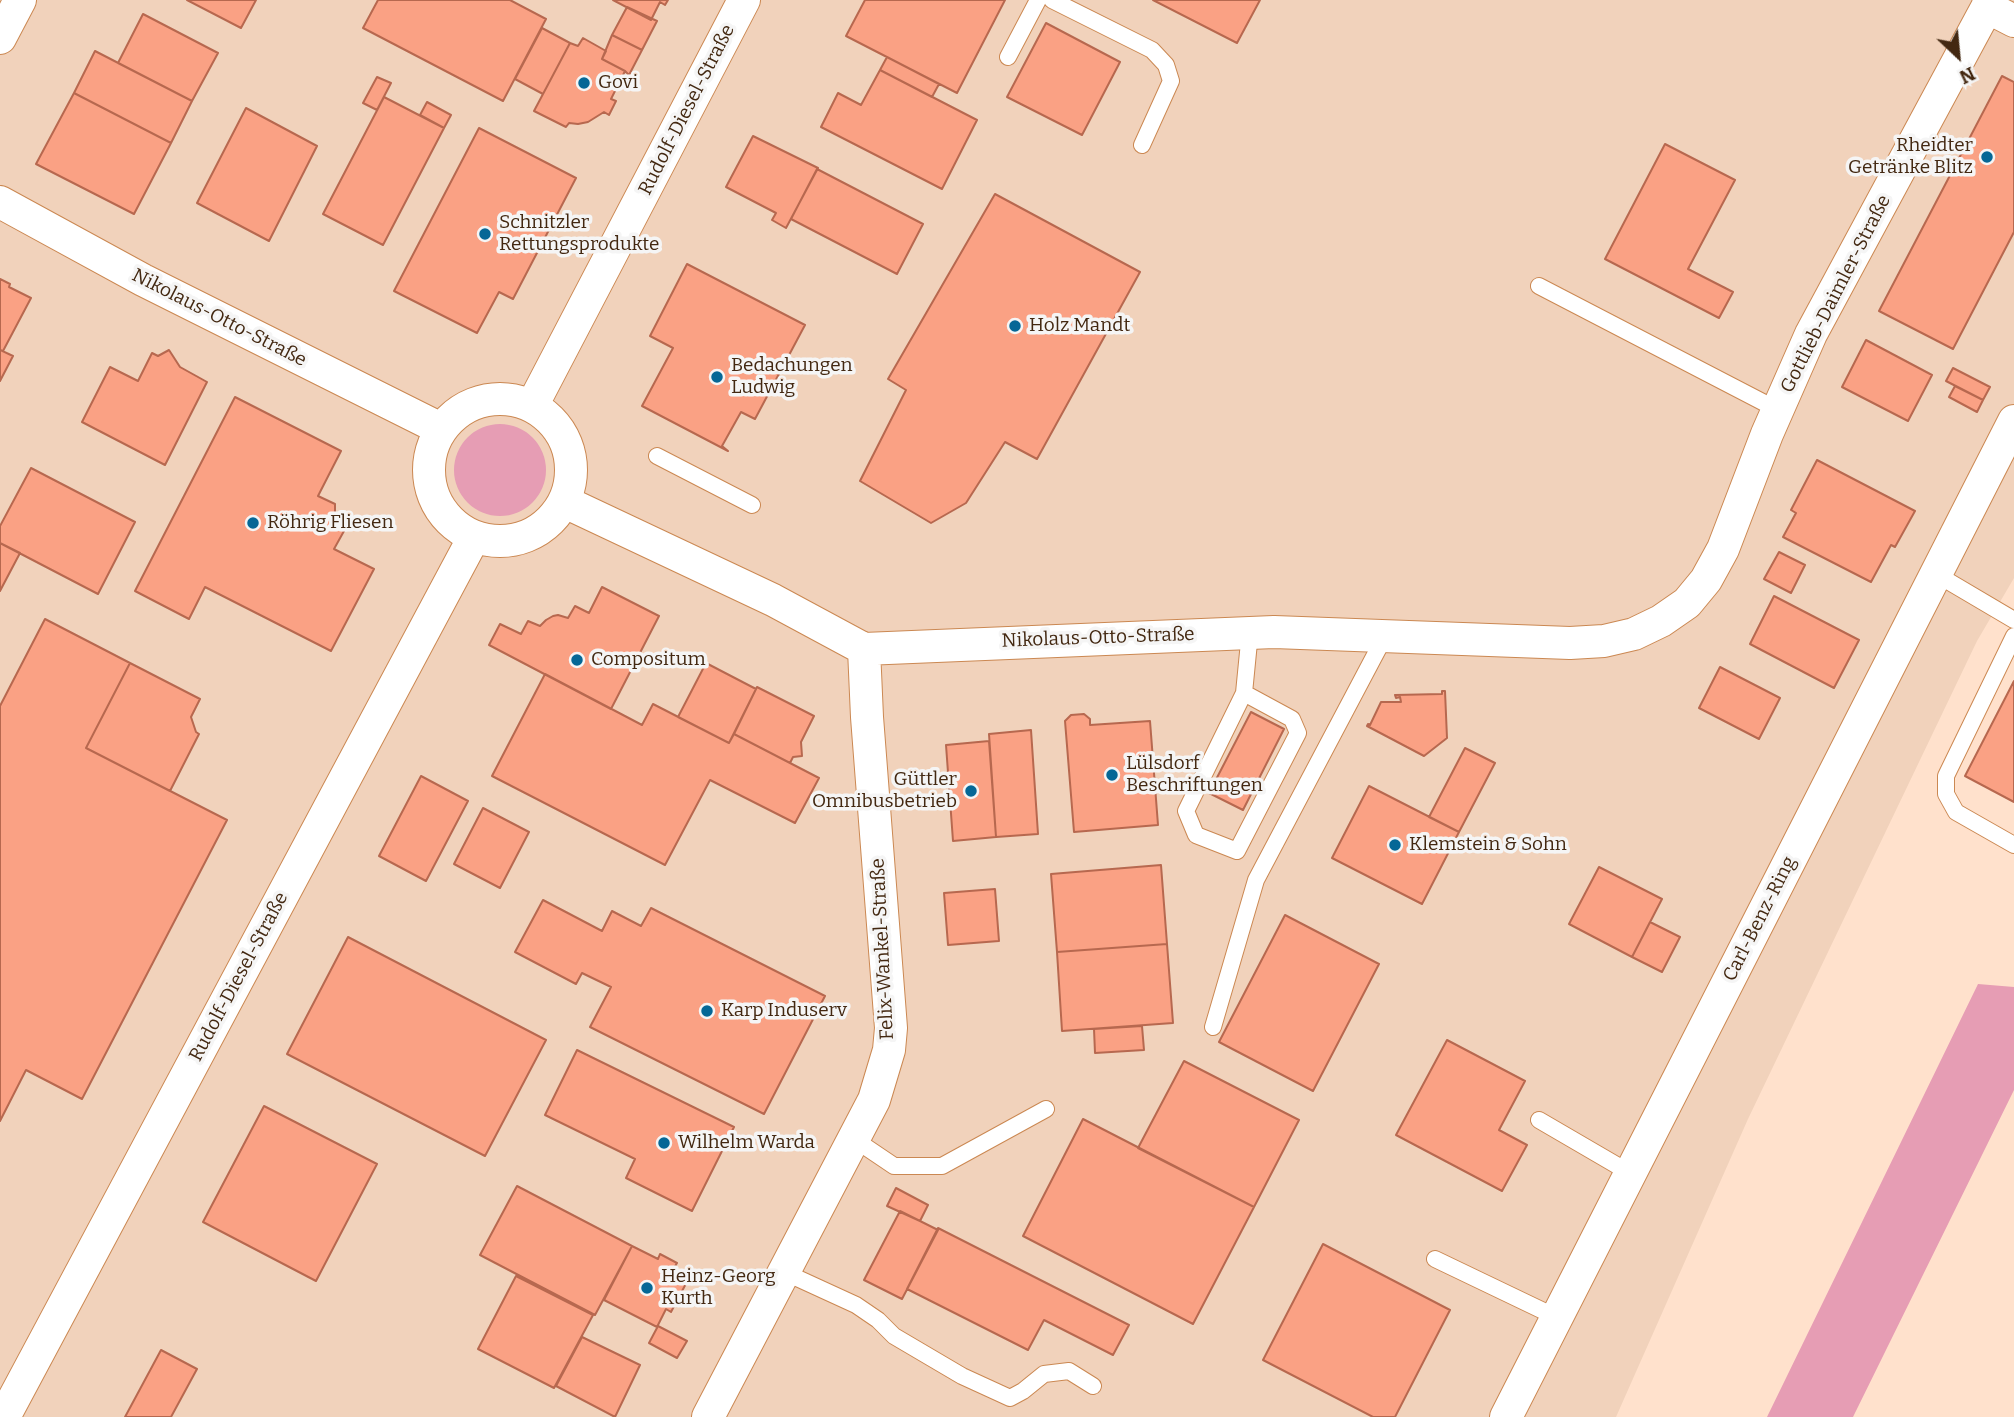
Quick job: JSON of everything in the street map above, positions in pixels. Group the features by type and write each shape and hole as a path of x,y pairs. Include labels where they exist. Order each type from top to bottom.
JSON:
{"street":[{"path":"0,38 20,0"},
{"name":"Rudolf-Diesel-Straße","path":"533,406 744,0"},
{"name":"Gottlieb-Daimler-Straße","path":"1661,621 1686,603 1706,580 1723,549 1766,434 1811,334 1998,9"},
{"name":"Nikolaus-Otto-Straße","path":"0,202 143,280 441,429"},
{"path":"493,399 513,400 533,406 551,419 564,437 571,458 571,480 565,502 552,519 536,533 516,540 495,542 474,537 455,527 440,511 431,491 428,470 431,448 441,429 455,414 473,404 493,399"},
{"name":"Carl-Benz-Ring","path":"1506,1417 2014,421"},
{"path":"565,502 763,595 864,649"},
{"name":"Rudolf-Diesel-Straße","path":"4,1417 474,537"},
{"name":"Nikolaus-Otto-Straße","path":"864,649 1250,632 1570,643 1634,634 1661,621"},
{"name":"Felix-Wankel-Straße","path":"708,1417 874,1100 889,1050 891,1028 864,649"}],"lane":[{"path":"1008,57 1038,0"},
{"path":"1052,0 1152,50 1166,65 1171,81 1142,145"},
{"path":"1539,286 1778,410"},
{"path":"657,456 752,505"},
{"path":"1936,574 2014,620"},
{"path":"1244,694 1293,719 1298,733 1237,851 1196,835 1186,811 1244,694 1250,632"},
{"path":"1213,1027 1256,880 1385,636"},
{"path":"2014,636 1945,776 1946,794 1956,812 2014,845"},
{"path":"854,1139 894,1166 942,1166 1046,1109"},
{"path":"1539,1120 1630,1173"},
{"path":"1435,1259 1556,1317"},
{"path":"784,1272 856,1306 905,1343 962,1376 1010,1398 1044,1374 1069,1371 1093,1386"}],"shaded area":[{"path":"0,0 2014,0 2014,578 1977,641 1748,1119 1616,1417 0,1417"},
{"path":"500,424 517,428 532,438 542,453 546,470 542,487 532,502 517,512 500,516 483,512 468,502 458,487 454,470 458,453 468,438 483,428"},
{"path":"1978,984 2014,987 2014,1090 1853,1417 1767,1417"}],"building":[{"path":"187,0 256,0 241,28"},
{"path":"378,0 510,0 546,19 503,101 363,28"},
{"path":"613,0 668,0 665,5 660,2 651,20"},
{"path":"865,0 1005,0 957,93 846,36"},
{"path":"1153,0 1260,0 1237,43"},
{"path":"627,7 657,21 642,50 612,35"},
{"path":"143,14 218,53 192,101 118,63"},
{"path":"1046,23 1120,62 1082,135 1007,97"},
{"path":"542,28 570,43 543,94 515,79"},
{"path":"612,35 642,50 629,75 602,59"},
{"name":"Govi","path":"583,38 606,51 602,59 625,71 611,99 616,101 609,115 604,112 588,122 569,123 566,127 534,111 570,43 578,46"},
{"path":"95,51 192,101 171,143 74,93"},
{"path":"887,57 939,84 932,97 880,70"},
{"path":"880,70 977,120 942,189 821,127 838,93 861,105"},
{"name":"Rheidter Getränke Blitz","path":"2002,76 2014,82 2014,232 1953,349 1879,311"},
{"path":"377,77 391,83 377,110 363,103"},
{"path":"74,93 171,143 134,214 36,164"},
{"path":"384,97 444,128 383,245 323,214"},
{"path":"427,102 451,115 444,128 420,115"},
{"path":"246,108 317,146 269,241 197,203"},
{"name":"Schnitzler Rettungsprodukte","path":"479,128 576,178 513,299 499,292 477,333 394,291"},
{"path":"753,136 818,168 786,228 772,220 776,213 726,187"},
{"path":"1665,144 1735,180 1688,269 1733,292 1719,318 1605,259"},
{"path":"817,169 923,224 897,274 791,219"},
{"name":"Holz Mandt","path":"995,194 1140,272 1037,459 1005,442 966,503 931,523 860,481 906,390 888,379"},
{"name":"Bedachungen Ludwig","path":"687,264 805,325 755,419 741,412 722,446 728,451 642,406 673,348 650,336"},
{"path":"0,279 10,284 9,287 31,298 3,351 0,350"},
{"path":"1866,340 1932,375 1908,421 1842,387"},
{"path":"0,350 13,356 0,381"},
{"path":"169,350 180,367 207,382 165,465 82,422 110,367 138,381 152,353 158,356"},
{"path":"1953,368 1990,387 1983,400 1946,381"},
{"path":"1955,386 1983,400 1977,412 1949,397"},
{"name":"Röhrig Fliesen","path":"235,397 341,451 318,496 335,504 335,519 344,531 334,549 374,569 331,651 205,587 189,619 135,591"},
{"path":"1817,460 1915,511 1895,547 1891,545 1871,582 1783,537 1796,513 1791,510"},
{"path":"31,468 135,522 98,594 0,543 0,526"},
{"path":"0,543 20,553 0,591"},
{"path":"1779,552 1805,565 1791,593 1764,579"},
{"name":"Compositum","path":"602,587 659,616 611,709 489,645 500,624 521,634 528,621 540,626 553,616 568,618 575,606 589,613"},
{"path":"1774,596 1859,640 1834,688 1750,644"},
{"path":"45,619 130,663 86,748 227,820 82,1099 26,1070 0,1121 0,706"},
{"path":"130,663 200,699 191,717 199,734 170,791 86,748"},
{"path":"706,663 756,689 729,743 678,717"},
{"path":"1720,667 1780,698 1759,739 1699,708"},
{"path":"545,674 642,725 653,704 729,743 734,734 819,778 795,823 710,780 665,865 492,776"},
{"path":"2014,681 2014,802 1965,776"},
{"path":"757,687 814,716 801,742 802,756 793,757 790,763 734,734"},
{"path":"1442,691 1445,691 1447,738 1424,756 1367,726 1381,702 1401,702 1400,697 1396,698 1395,695 1442,694"},
{"path":"1251,712 1284,729 1243,810 1209,793"},
{"name":"Lülsdorf Beschriftungen","path":"1084,714 1090,719 1090,725 1150,721 1158,825 1074,832 1065,721 1071,715"},
{"path":"1031,730 1038,834 996,837 989,734"},
{"name":"Güttler Omnibusbetrieb","path":"989,741 996,837 953,841 946,745"},
{"path":"1465,748 1495,763 1459,832 1429,817"},
{"path":"421,776 468,801 426,881 379,856"},
{"name":"Klemstein & Sohn","path":"1369,786 1459,832 1422,904 1332,858"},
{"path":"483,808 529,832 500,888 454,864"},
{"path":"1161,865 1167,944 1057,952 1051,874"},
{"path":"1599,867 1662,899 1632,957 1569,924"},
{"path":"995,889 999,941 948,945 944,893"},
{"name":"Karp Induserv","path":"543,900 602,931 612,911 641,926 651,908 825,996 764,1114 590,1027 611,987 582,973 576,984 515,952"},
{"path":"1285,915 1379,964 1313,1091 1219,1042"},
{"path":"1650,922 1680,937 1662,972 1632,957"},
{"path":"348,937 546,1040 485,1156 287,1054"},
{"path":"1167,944 1173,1023 1062,1031 1057,952"},
{"path":"1142,1026 1144,1050 1095,1053 1094,1029"},
{"path":"1447,1040 1525,1081 1499,1130 1527,1145 1502,1191 1396,1135"},
{"name":"Wilhelm Warda","path":"577,1050 734,1127 692,1211 626,1178 635,1159 545,1115"},
{"path":"1184,1061 1299,1120 1254,1207 1138,1148"},
{"path":"264,1106 377,1164 316,1281 203,1222"},
{"path":"1083,1119 1254,1207 1193,1324 1023,1236"},
{"path":"517,1186 632,1246 595,1315 480,1255"},
{"path":"896,1188 928,1205 920,1221 887,1206"},
{"path":"900,1211 938,1230 902,1299 864,1280"},
{"path":"938,1228 1129,1325 1113,1355 1044,1320 1028,1350 907,1289"},
{"path":"1323,1244 1450,1310 1395,1417 1373,1417 1263,1360"},
{"name":"Heinz-Georg Kurth","path":"632,1246 658,1259 660,1254 677,1263 674,1268 690,1276 671,1312 666,1309 657,1327 604,1300"},
{"path":"516,1276 593,1315 554,1388 478,1349"},
{"path":"658,1326 687,1341 677,1358 649,1343"},
{"path":"582,1337 640,1365 615,1417 556,1386"},
{"path":"161,1350 197,1369 171,1417 125,1417"}],"place":[{"name":"Govi","path":"584,83"},
{"name":"Rheidter Getränke Blitz","path":"1987,157"},
{"name":"Schnitzler Rettungsprodukte","path":"485,234"},
{"name":"Holz Mandt","path":"1015,326"},
{"name":"Bedachungen Ludwig","path":"717,377"},
{"name":"Röhrig Fliesen","path":"253,523"},
{"name":"Compositum","path":"577,660"},
{"name":"Lülsdorf Beschriftungen","path":"1112,775"},
{"name":"Güttler Omnibusbetrieb","path":"971,791"},
{"name":"Klemstein & Sohn","path":"1395,845"},
{"name":"Karp Induserv","path":"707,1011"},
{"name":"Wilhelm Warda","path":"664,1143"},
{"name":"Heinz-Georg Kurth","path":"647,1288"}]}
